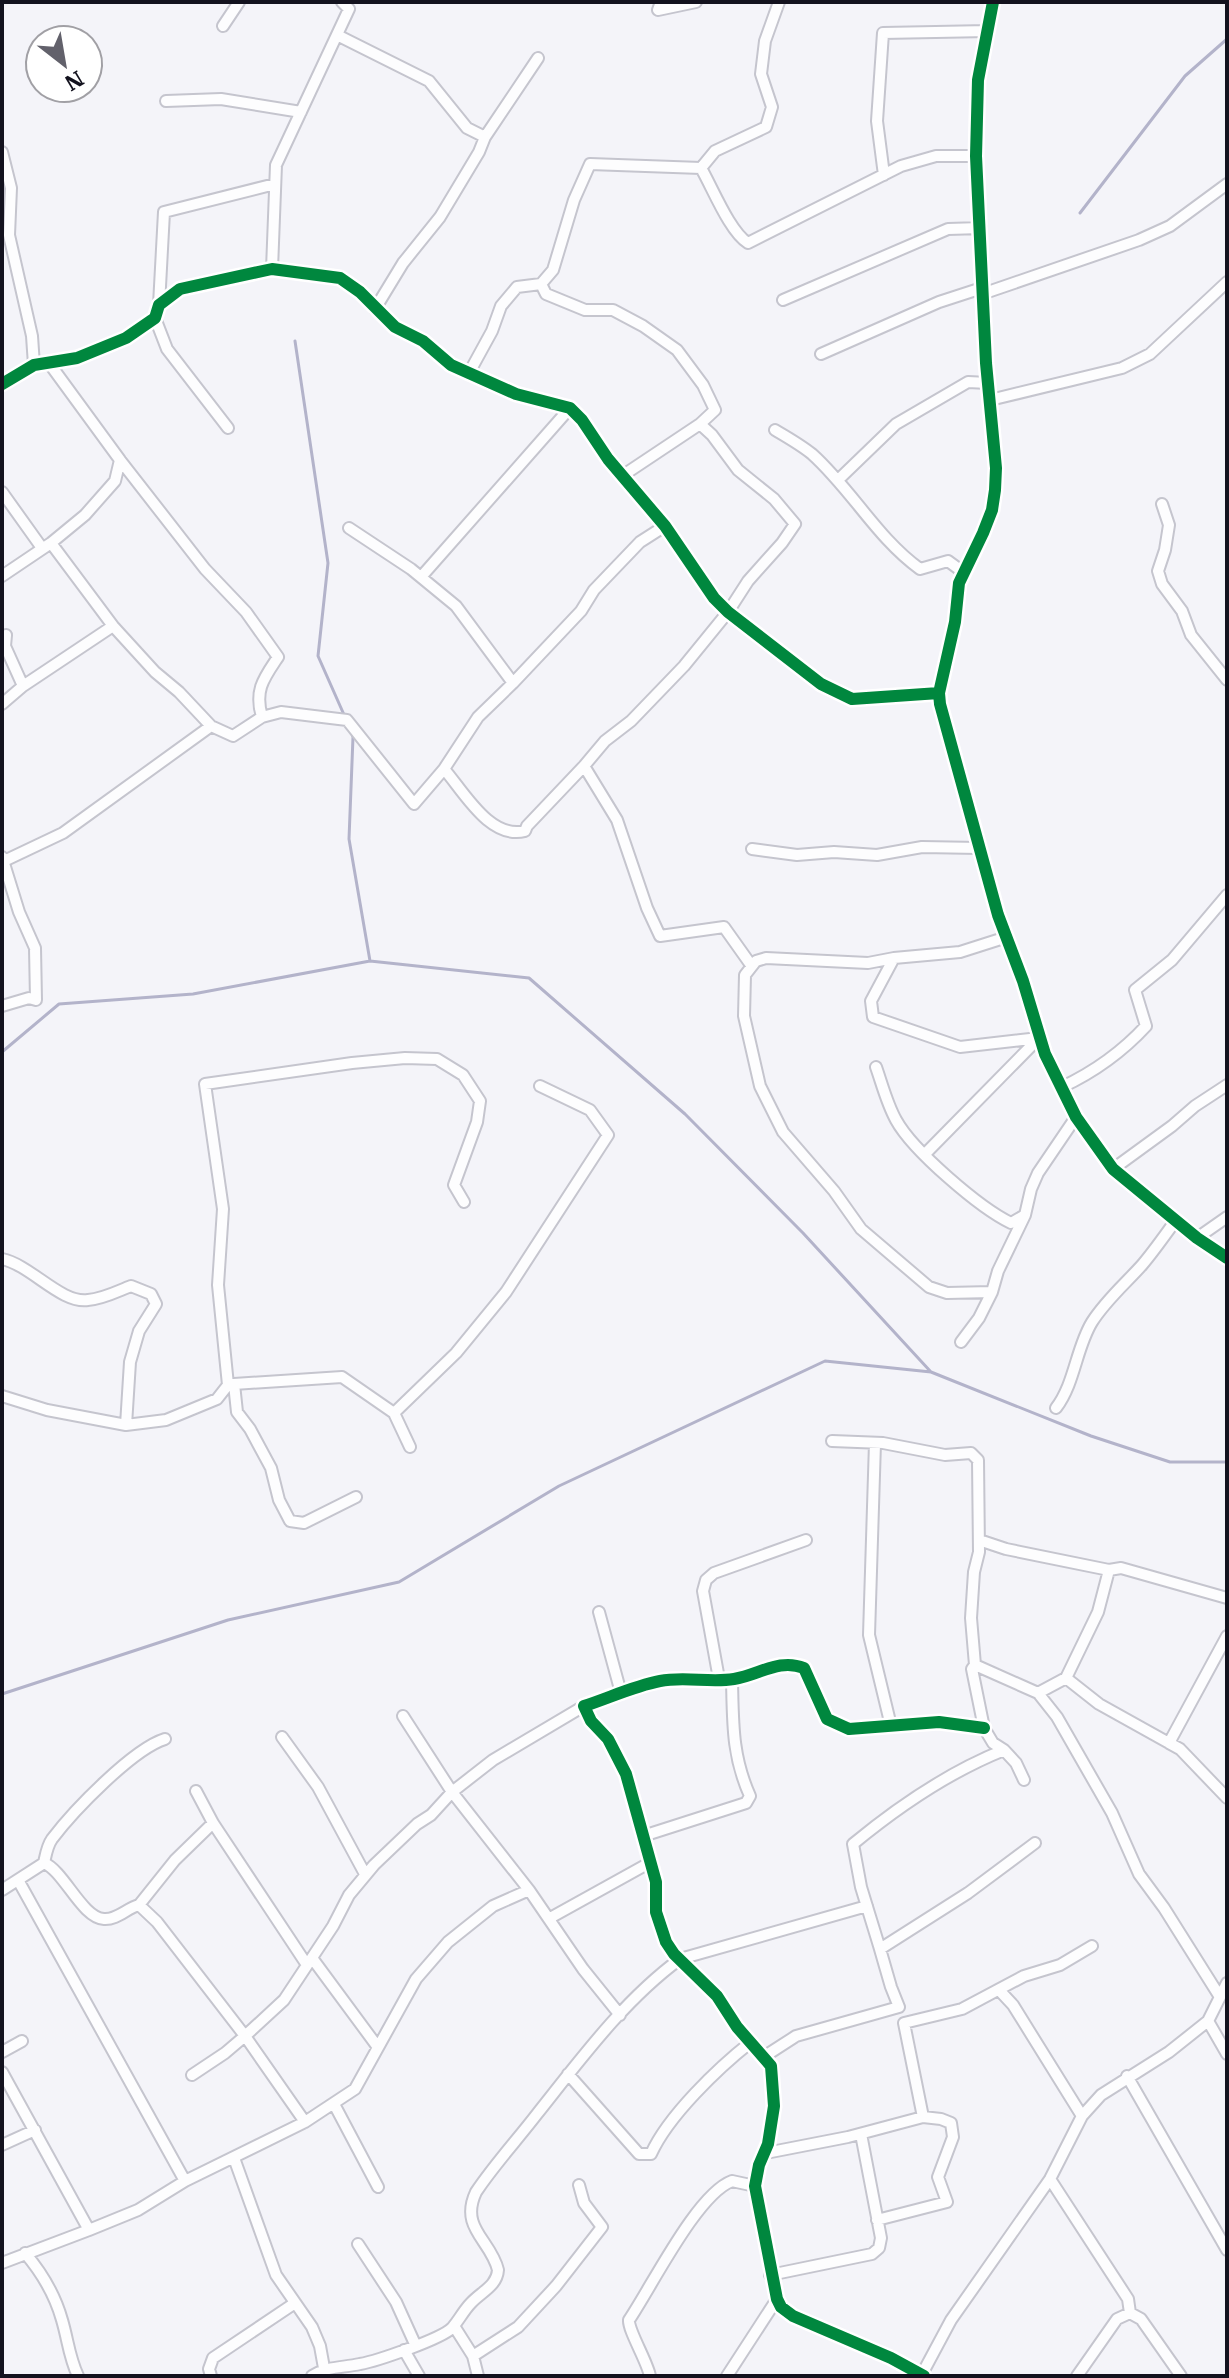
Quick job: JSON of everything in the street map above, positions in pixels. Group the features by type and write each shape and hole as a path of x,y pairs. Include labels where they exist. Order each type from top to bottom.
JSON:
{"street":[{"path":"223,26 239,2"},
{"path":"661,2 658,10 696,2"},
{"path":"701,168 715,151 766,127 772,107 761,74 765,41 779,2"},
{"path":"993,2 978,80 976,156 995,490 992,510 963,572 939,693 998,915 1023,981 1045,1054 1076,1117 1113,1169 1197,1238 1227,1258"},
{"path":"272,269 276,165 337,35 348,4"},
{"path":"884,175 877,121 883,33 988,31"},
{"path":"337,35 429,81 467,128 485,137"},
{"path":"375,309 403,263 440,217 485,137 538,58"},
{"path":"166,101 221,99 301,112"},
{"path":"2,152 11,188 9,235 32,336 34,365"},
{"path":"701,168 730,226 748,243 901,166 936,156 976,156"},
{"path":"469,373 492,331 501,306 517,287 541,284 553,270 574,200 590,164 701,168"},
{"path":"228,428 167,349 155,318 159,305 164,212 275,184"},
{"path":"821,354 939,302 1139,240 1170,226 1227,184"},
{"path":"783,300 948,229 981,228"},
{"path":"159,305 180,289 272,269 340,278 360,292 395,327 423,341 451,365 533,400 570,408 665,526 714,598 821,684 852,699 939,693"},
{"path":"990,400 1122,368 1150,354 1227,282"},
{"path":"541,284 546,294 585,310 613,310 677,350 703,385 715,410 700,424 622,476"},
{"path":"2,384 34,365 77,358 126,338 155,318"},
{"path":"49,363 120,460 205,569 246,612 278,657 260,683 259,707 262,717"},
{"path":"838,480 896,424 968,382 988,383"},
{"path":"421,577 570,408"},
{"path":"444,769 492,826 521,833 605,741 631,721 684,666 728,612 748,581 782,543 795,524 774,499 738,470 700,424"},
{"path":"775,430 810,452 904,557 920,569 948,561 963,572"},
{"path":"2,576 85,515 115,481 120,460"},
{"path":"2,492 113,626 211,726 233,736 262,717 281,712 347,720 414,804 444,769 478,717 581,611 594,590 640,542 665,526"},
{"path":"1162,504 1169,525 1158,571 1162,584 1182,611 1191,635 1227,680"},
{"path":"349,528 421,577 456,606 513,683"},
{"path":"2,704 23,686 113,626"},
{"path":"6,635 5,646 23,686"},
{"path":"2,1006 29,998 36,1000 35,948 19,912 3,859 63,833 211,726"},
{"path":"584,766 617,820 647,908 660,936 724,927 751,965"},
{"path":"752,849 797,855 834,852 877,855 922,847 979,848"},
{"path":"1062,1087 1085,1076 1128,1045 1146,1026 1135,990 1172,960 1227,895"},
{"path":"992,1292 947,1293 929,1287 861,1229 834,1191 783,1132 760,1086 744,1016 745,975 751,965 766,958 868,963 960,952 1007,937"},
{"path":"894,958 871,1001 873,1017 960,1047 1039,1038"},
{"path":"925,1154 1039,1038"},
{"path":"356,1497 304,1523 290,1521 279,1500 271,1468 237,1412 218,1285 223,1209 205,1084 352,1063 405,1058 437,1059 463,1075 480,1101 477,1122 454,1185 464,1202"},
{"path":"876,1067 897,1121 925,1154 990,1213 1011,1223 1025,1215"},
{"path":"1113,1169 1227,1085"},
{"path":"394,1413 456,1353 506,1292 608,1135 590,1110 540,1086"},
{"path":"961,1342 979,1318 992,1292 998,1271 1025,1215 1038,1173 1076,1117"},
{"path":"1197,1238 1227,1217"},
{"path":"1056,1408 1066,1395 1079,1352 1104,1304 1142,1265 1176,1220"},
{"path":"2,1259 20,1264 78,1300 89,1300 131,1286 151,1294 156,1304 139,1331 130,1362 126,1425"},
{"path":"2,1396 47,1410 126,1425 166,1420 217,1399 231,1384 342,1377 394,1413 410,1447"},
{"path":"832,1441 875,1443 945,1455 971,1453 978,1460 979,1540 971,1618 975,1665 972,1669 984,1728 993,1743 1016,1763 1024,1780"},
{"path":"875,1443 869,1635 891,1726"},
{"path":"719,1679 703,1591 706,1580 714,1573 806,1540"},
{"path":"979,1540 1006,1549 1109,1570 1121,1568 1227,1598"},
{"path":"1038,1693 1066,1678 1098,1612 1109,1570"},
{"path":"599,1612 621,1693"},
{"path":"1169,1743 1227,1636"},
{"path":"192,2075 225,2053 284,2000 349,1895 365,1874 417,1824 443,1804 452,1792 504,1753 584,1706 661,1681 732,1680 790,1662 804,1668 827,1719 849,1729 939,1722 984,1728"},
{"path":"975,1665 1038,1693 1057,1717 1105,1801 1139,1874 1220,1997"},
{"path":"1066,1678 1099,1704 1180,1749 1227,1797"},
{"path":"643,1836 746,1803 750,1796 739,1772 732,1680"},
{"path":"584,1706 591,1721 608,1739 626,1774 656,1882 656,1912 660,1929 674,1954 717,1996 737,2027 771,2066 774,2090 766,2153 759,2165 755,2186 770,2275 781,2307 793,2316 922,2375 951,2320 1050,2179 1082,2116 1101,2095 1169,2052 1208,2021 1227,1983"},
{"path":"403,1716 452,1792 529,1890 583,1969 620,2015"},
{"path":"282,1737 318,1787 365,1874"},
{"path":"2,1890 44,1863 52,1840 135,1754 165,1739"},
{"path":"923,2117 904,2023 861,1887 853,1844 881,1821 948,1777 1004,1750"},
{"path":"196,1791 213,1823 309,1961 377,2046"},
{"path":"44,1863 55,1869 94,1916 104,1920 139,1905 175,1860 213,1823"},
{"path":"880,1949 968,1893 1035,1843"},
{"path":"550,1918 651,1862"},
{"path":"18,1880 185,2181"},
{"path":"2,2263 138,2210 185,2181 305,2122 334,2104 355,2089 416,1979 448,1942 493,1906 529,1890"},
{"path":"139,1905 157,1922 245,2036 305,2122"},
{"path":"312,2376 324,2368 360,2364 430,2341 454,2326 473,2301 489,2288 498,2275 496,2264 472,2222 470,2205 482,2184 568,2074 664,1970 680,1959 867,1906"},
{"path":"904,2023 962,2009 1024,1976 1060,1965 1092,1946"},
{"path":"999,1990 1013,2005 1082,2116"},
{"path":"765,2056 796,2036 899,2007"},
{"path":"1208,2021 1227,2054"},
{"path":"2,2052 22,2041"},
{"path":"568,2074 639,2154 651,2154 659,2136 688,2103 751,2042"},
{"path":"2,2072 89,2230"},
{"path":"1127,2076 1227,2250"},
{"path":"334,2104 378,2187"},
{"path":"766,2153 861,2134 923,2117 951,2123 953,2137 938,2177 947,2202 877,2220"},
{"path":"2,2145 35,2130"},
{"path":"770,2275 872,2254 879,2248 881,2238 861,2134"},
{"path":"234,2158 276,2275 312,2327 324,2368"},
{"path":"1050,2179 1128,2299 1130,2313"},
{"path":"650,2376 640,2345 630,2332 629,2320 710,2195 732,2181 755,2186"},
{"path":"473,2356 518,2327 556,2286 602,2227 584,2203 579,2185"},
{"path":"358,2244 396,2302 415,2344"},
{"path":"25,2253 51,2291 62,2320 69,2357 78,2376"},
{"path":"727,2376 777,2299"},
{"path":"211,2376 210,2361 213,2358 295,2303"},
{"path":"1077,2376 1117,2319 1130,2313"},
{"path":"1130,2313 1141,2319 1181,2376"},
{"path":"454,2326 473,2356 478,2376"},
{"path":"404,2350 419,2376"}],"waterway":[{"path":"1080,213 1185,76 1227,39"},
{"path":"295,341 328,563 318,656 345,717"},
{"path":"351,731 349,839 370,961"},
{"path":"2,1052 59,1004 193,994 370,961 529,978 685,1114 803,1233 931,1372"},
{"path":"2,1694 228,1620 399,1582 559,1486 825,1361 931,1372 1091,1436 1170,1462 1227,1462"}],"cycle path":[{"path":"993,2 978,80 976,156 995,490 992,510 959,583 955,622 939,693 940,704 998,915 1023,981 1045,1054 1076,1117 1113,1169 1197,1238 1227,1258"},
{"path":"2,384 34,365 77,358 126,338 155,318 159,305 180,289 272,269 340,278 360,292 395,327 423,341 451,365 516,394 570,408 665,526 714,598 821,684 852,699 939,693"},
{"path":"924,2376 891,2358 793,2316 781,2307 755,2186 768,2144 774,2106 771,2066 737,2027 717,1996 674,1954 666,1942 656,1912 656,1882 626,1774 608,1739 591,1721 584,1706 660,1681 734,1679 769,1668 795,1665 804,1668 827,1719 849,1729 939,1722 984,1728"}]}
